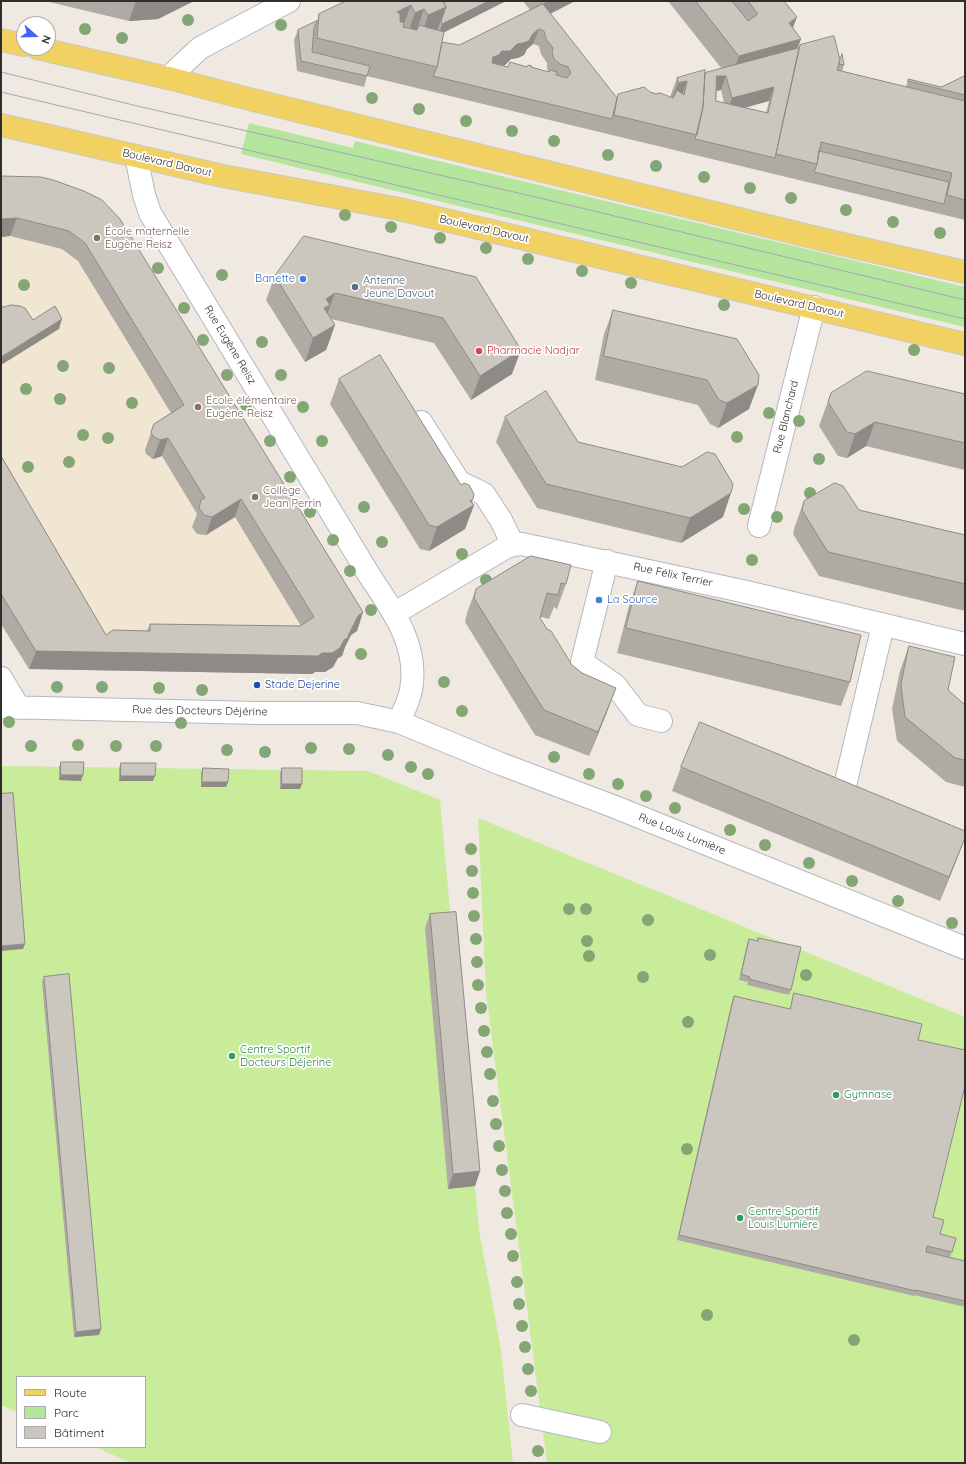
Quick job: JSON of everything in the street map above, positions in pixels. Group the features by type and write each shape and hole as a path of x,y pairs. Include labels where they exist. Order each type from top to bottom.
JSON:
{"main road":[{"path":"1,40 16,43"},
{"path":"56,52 168,78 790,232 965,272"},
{"name":"Boulevard Davout","path":"1,125 251,182 399,209 965,344"}],"street":[{"path":"168,78 200,48 289,1"},
{"name":"Rue Eugène Reisz","path":"136,156 144,195 150,213 367,572 395,613 409,643 413,673 411,692 399,722"},
{"name":"Rue Blanchard","path":"759,526 814,307"},
{"path":"418,417 459,482 484,494 502,520 513,545"},
{"name":"Rue Félix Terrier","path":"395,613 505,548 522,544 742,590 965,644"},
{"path":"607,561 582,662 615,685 638,715 661,721"},
{"path":"843,794 883,625"},
{"path":"1,678 10,708"},
{"name":"Rue des Docteurs Déjérine","path":"10,708 357,713 399,722"},
{"name":"Rue Louis Lumière","path":"399,722 965,948"},
{"path":"822,786 864,803"},
{"path":"522,1415 600,1432"}],"shaded area":[{"path":"1,194 34,196 357,631 351,635 341,654 342,656 338,658 333,667 325,672 315,672 312,674 29,669 1,624"}],"green space":[{"path":"249,123 353,148 355,141 965,287 965,327 241,154"},
{"name":"Centre Sportif Docteurs Déjerine","path":"1,766 368,771 440,800 479,1230 501,1350 513,1463 131,1463 97,1448 146,1448 146,1376 16,1376 16,1412 1,1405"},
{"name":"Centre Sportif Louis Lumière","path":"478,818 965,1017 965,1463 547,1463 486,993"}],"building":[{"path":"346,1 443,1 446,7 428,15 424,9 415,13 411,5 397,12 400,14 400,22 404,22 403,27 417,30 419,25 444,32 437,67 317,38 319,14"},
{"path":"443,1 489,1 442,24 441,21 446,7"},
{"path":"696,1 732,1 748,21 758,14 748,1 784,1 797,17 789,23 801,39 739,56"},
{"path":"543,4 617,98 612,119 433,76 437,67 442,42 459,45","holes":["539,29 544,31 546,39 553,48 552,52 554,59 560,64 568,67 571,73 567,78 556,75 557,72 550,70 549,72 528,65 527,67 510,62 508,67 492,63 493,57 499,55 502,51 510,51 517,44 529,41 532,35"]},
{"path":"317,21 314,28 312,52 370,66 367,76 301,61 298,30"},
{"path":"834,36 840,60 837,70 965,101 965,200 947,195 952,173 821,142 817,164 776,154 800,45"},
{"path":"799,48 775,158 695,139 703,107 705,73","holes":["717,76 726,76 732,98 774,87 768,113 716,101"]},
{"path":"842,54 844,65 839,64"},
{"path":"705,70 703,107 697,135 614,115 618,94 644,87 650,92 656,94 660,93 673,98 677,90 684,95 687,81 678,83 677,78"},
{"path":"965,76 965,95 908,81 908,79 941,87"},
{"path":"819,151 949,182 944,204 814,172"},
{"path":"1,176 41,177 84,191 102,200 120,219 363,612 358,616 348,636 349,637 344,640 340,648 332,653 322,653 318,656 36,651 1,594 1,456 106,635 113,630 150,631 150,624 300,626 314,617 241,499 212,517 204,515 199,508 201,500 205,498 168,438 160,440 153,436 151,432 154,424 184,405 85,243 69,231 17,218 1,219"},
{"path":"304,236 476,277 521,350 480,376 443,318 335,293 326,299 330,305 324,308 335,325 313,338 275,276"},
{"path":"11,305 25,308 33,320 55,306 62,319 1,357 1,308"},
{"path":"613,310 737,339 759,375 758,385 727,403 719,400 707,380 604,356"},
{"path":"380,355 461,485 464,483 469,485 474,494 473,499 470,501 474,505 437,527 429,525 339,379"},
{"path":"867,371 965,394 965,443 875,422 855,434 847,432 828,402 831,393"},
{"path":"546,391 578,442 682,467 707,452 715,454 733,484 731,493 690,518 546,484 505,417"},
{"path":"835,483 843,486 859,510 965,535 965,584 828,552 802,510 804,501"},
{"path":"531,556 571,565 566,584 561,583 558,595 547,593 540,618 547,629 551,631 572,665 582,673 616,688 598,732 544,710 474,598 476,589"},
{"path":"638,581 861,635 850,682 626,628"},
{"path":"909,646 955,657 948,690 965,705 965,760 955,758 905,717 901,685"},
{"path":"700,722 965,831 965,838 949,877 681,767"},
{"path":"61,762 84,762 83,775 61,775"},
{"path":"121,763 156,763 155,776 121,776"},
{"path":"203,768 229,769 228,782 202,782"},
{"path":"282,768 302,768 302,784 282,784"},
{"path":"13,793 25,944 1,946 1,794"},
{"path":"456,912 480,1171 453,1174 430,914"},
{"path":"758,938 801,947 791,990 749,979 750,977 741,974 749,939 758,941"},
{"path":"69,974 101,1329 76,1332 44,977"},
{"path":"794,993 922,1024 918,1040 965,1050 965,1086 933,1217 944,1220 940,1234 956,1238 952,1252 927,1246 926,1252 965,1261 965,1301 916,1291 679,1235 734,996 790,1009"}],"tram line":[{"path":"1,72 133,105 527,195 965,300"},
{"path":"1,92 965,319"}],"place":[{"name":"École maternelle Eugène Reisz","path":"97,238"},
{"name":"Banette","path":"303,279"},
{"name":"Antenne Jeune Davout","path":"355,287"},
{"name":"Pharmacie Nadjar","path":"479,351"},
{"name":"École élémentaire Eugène Reisz","path":"198,407"},
{"name":"Collège Jean Perrin","path":"255,497"},
{"name":"La Source","path":"599,600"},
{"name":"Stade Dejerine","path":"257,685"},
{"name":"Centre Sportif Docteurs Déjerine","path":"232,1056"},
{"name":"Gymnase","path":"836,1095"},
{"name":"Centre Sportif Louis Lumière","path":"740,1218"}]}
